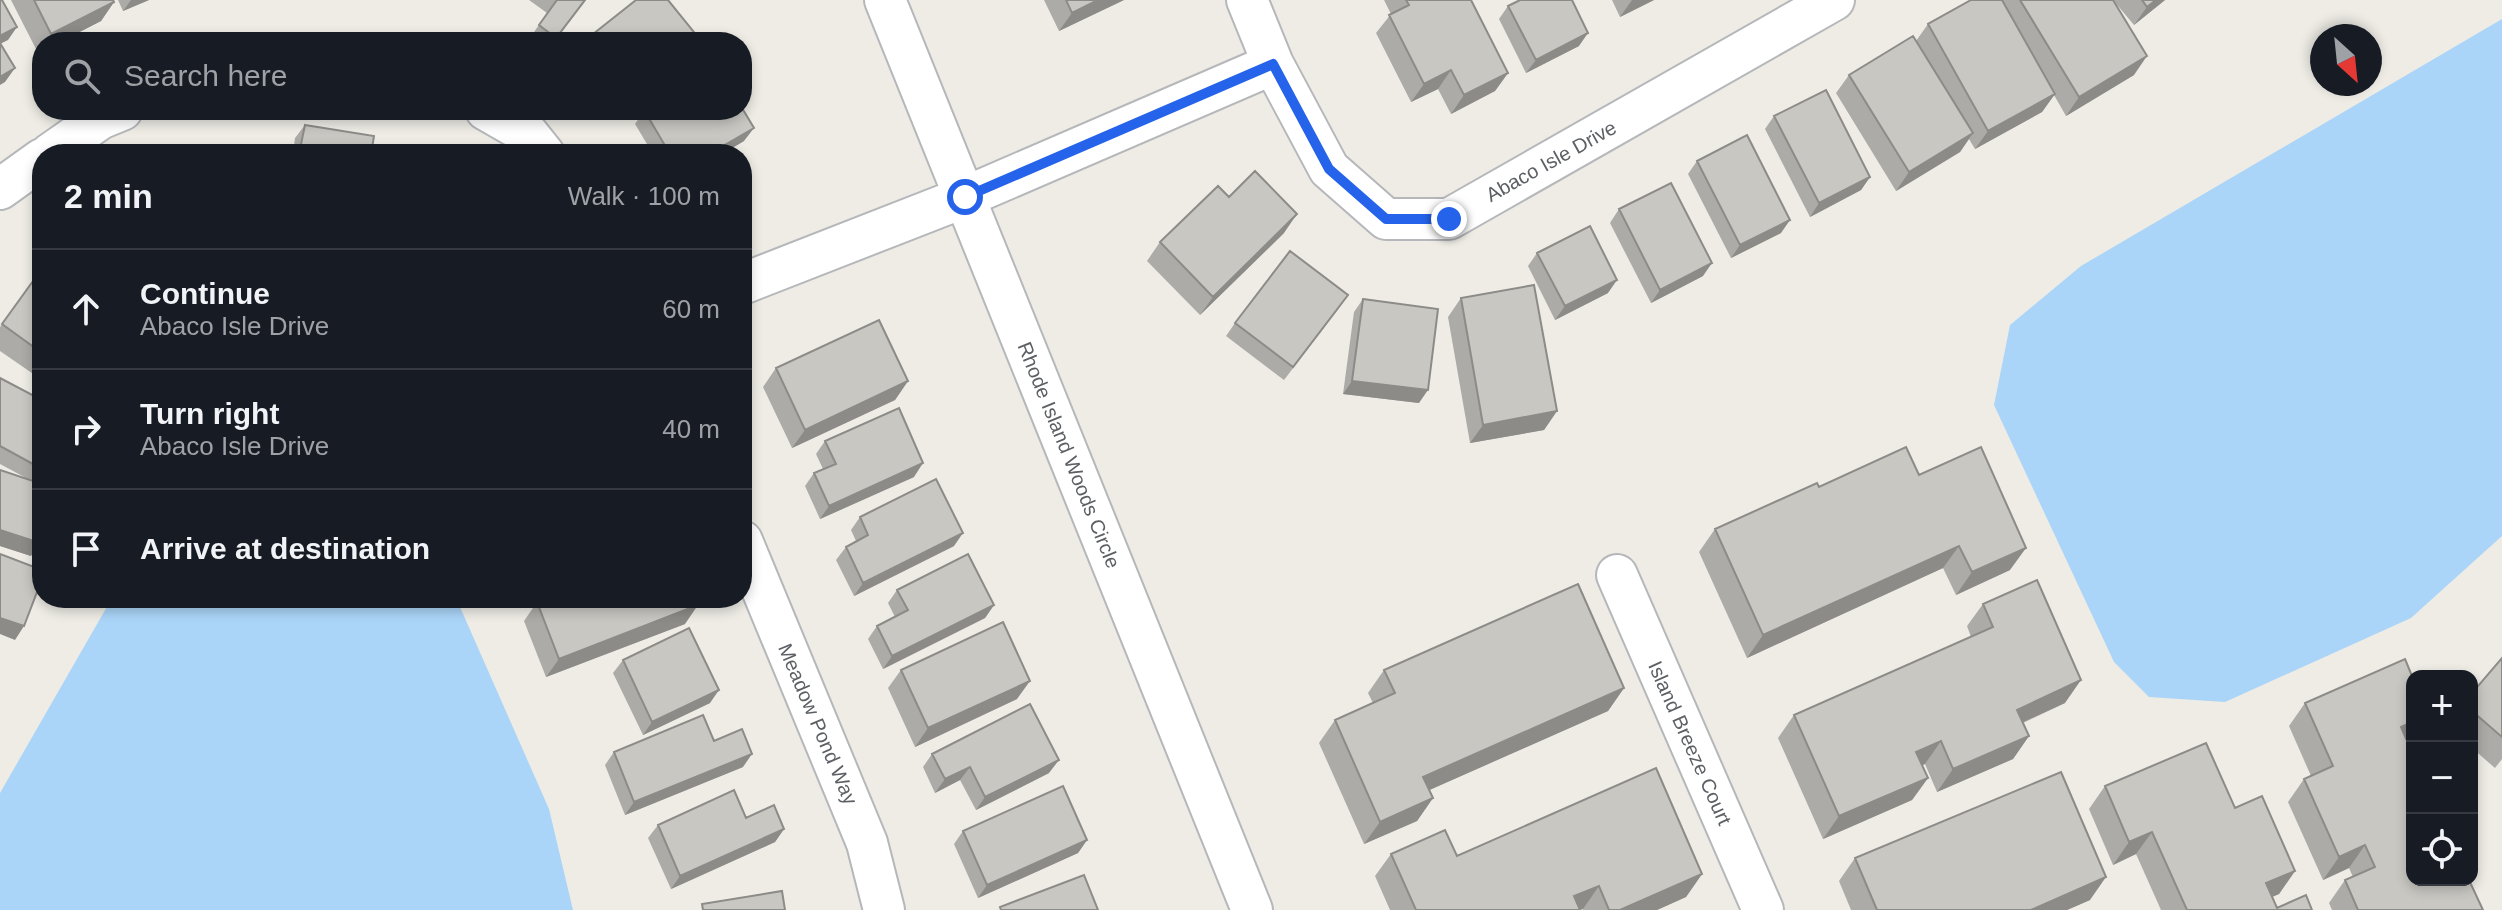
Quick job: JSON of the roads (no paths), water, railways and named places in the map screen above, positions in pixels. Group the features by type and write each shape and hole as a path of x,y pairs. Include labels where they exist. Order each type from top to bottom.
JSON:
{"street":[{"name":"Rhode Island Woods Circle","path":"885,0 1252,910"},
{"name":"Abaco Isle Drive","path":"1247,0 1273,64 1329,169 1386,219 1449,219 1834,0"},
{"path":"752,280 965,197 1273,64"},
{"path":"64,144 99,120"},
{"path":"504,120 528,134 536,144"},
{"path":"0,189 32,166"},
{"name":"Meadow Pond Way","path":"752,565 867,843 884,910"},
{"name":"Island Breeze Court","path":"1617,575 1763,910"}],"water":[{"path":"2502,19 2502,536 2411,618 2225,702 2149,697 2114,662 1994,405 2010,325 2081,266 2371,96 2382,96 2382,89"},
{"path":"106,608 460,608 549,809 573,910 0,910 0,793"}]}
